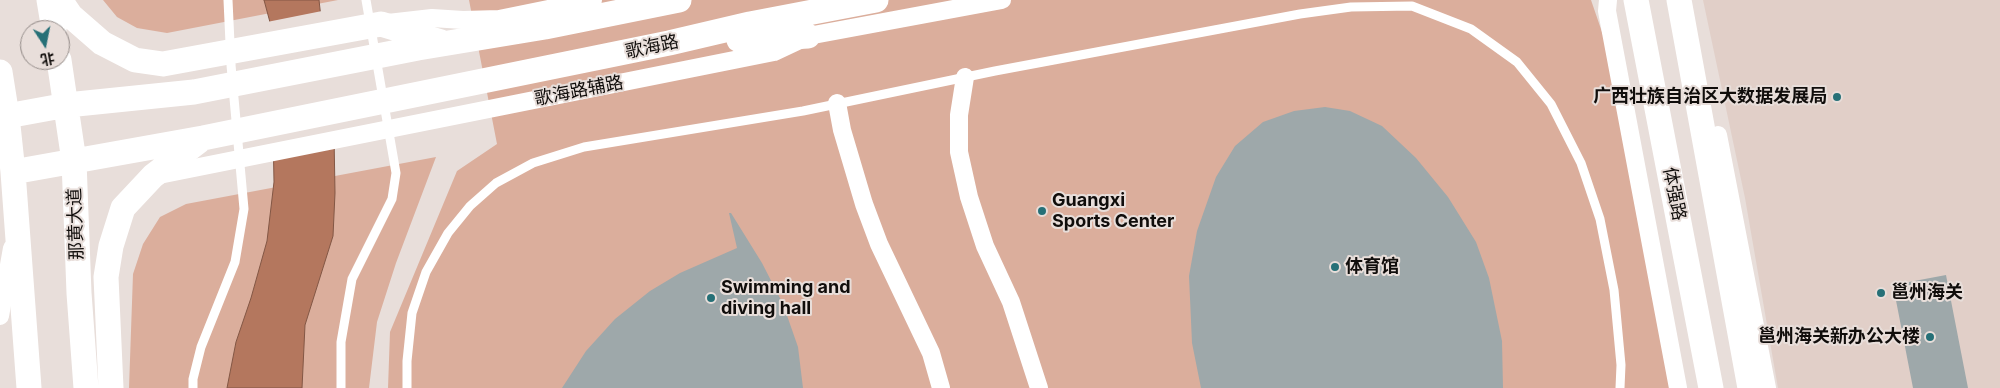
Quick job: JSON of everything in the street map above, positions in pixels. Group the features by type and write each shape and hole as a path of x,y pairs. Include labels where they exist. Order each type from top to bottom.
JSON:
{"main road":[{"path":"49,0 52,20"},
{"path":"60,0 71,16 102,43 134,60 163,64 380,24 447,44 541,13 570,8 678,0"},
{"name":"歌海路","path":"13,172 203,138 669,43 750,24 876,0"},
{"path":"1679,0 1750,388"},
{"path":"1692,0 1718,135 1713,188"},
{"name":"体强路","path":"1635,2 1710,388"},
{"path":"8,116 67,105 194,92 416,34"},
{"path":"669,43 808,36"},
{"name":"那黄大道","path":"61,70 74,161 79,293 86,388"},
{"path":"0,72 8,116 29,388"},
{"path":"112,388 106,277 111,246 123,208 153,176 203,138"}],"street":[{"path":"570,8 593,0"},
{"name":"歌海路辅路","path":"153,176 774,52 808,36 1002,0"},
{"path":"1608,0 1607,11 1678,388"},
{"path":"416,34 432,18 463,20 499,19 541,13"},
{"path":"965,77 959,115 959,152 969,197 985,246 1011,302 1039,388"},
{"path":"837,104 852,168 867,212 879,244 931,353 941,388"},
{"path":"1718,135 1766,388"},
{"path":"0,316 16,225"}],"lane":[{"path":"193,388 193,379 201,347 236,262 244,209 231,65 228,0"},
{"path":"341,388 341,342 352,279 392,199 396,173 366,0"},
{"path":"407,388 407,362 412,313 426,272 448,233 470,206 496,183 532,163 584,147 837,104 965,77 1335,8 1412,6 1471,29 1517,62 1551,104 1581,163 1600,218 1614,290 1622,366 1620,388"}],"shaded area":[{"path":"103,0 338,0 167,33 137,28 117,17"},
{"path":"264,0 319,0 334,135 335,193 333,236 305,325 302,388 227,388 236,342 267,241 274,182 271,26"},
{"name":"Guangxi Sports Center","path":"469,0 1591,0 1603,35 1652,252 1677,388 388,388 390,332 457,171 497,144"},
{"path":"1703,0 2000,0 2000,388 1778,388 1745,198"},
{"path":"436,157 396,263 377,322 369,388 129,388 133,274 143,244 160,217 186,204"}],"pier":[{"path":"322,11 336,134 271,159 267,22"}],"building":[{"path":"1325,107 1350,111 1382,126 1416,158 1448,197 1476,242 1489,278 1502,341 1503,388 1201,388 1192,343 1189,276 1197,231 1216,177 1235,146 1263,122 1294,111"},
{"name":"Swimming and diving hall","path":"729,213 731,213 762,263 783,304 798,347 803,388 562,388 586,351 615,319 650,291 680,273 737,248"},
{"name":"邕州海关新办公大楼","path":"1946,275 1968,388 1913,388 1893,285"}],"place":[{"name":"广西壮族自治区大数据发展局","path":"1837,97"},
{"name":"Guangxi Sports Center","path":"1042,211"},
{"name":"体育馆","path":"1335,267"},
{"name":"邕州海关","path":"1881,293"},
{"name":"Swimming and diving hall","path":"711,298"},
{"name":"邕州海关新办公大楼","path":"1930,337"}]}
